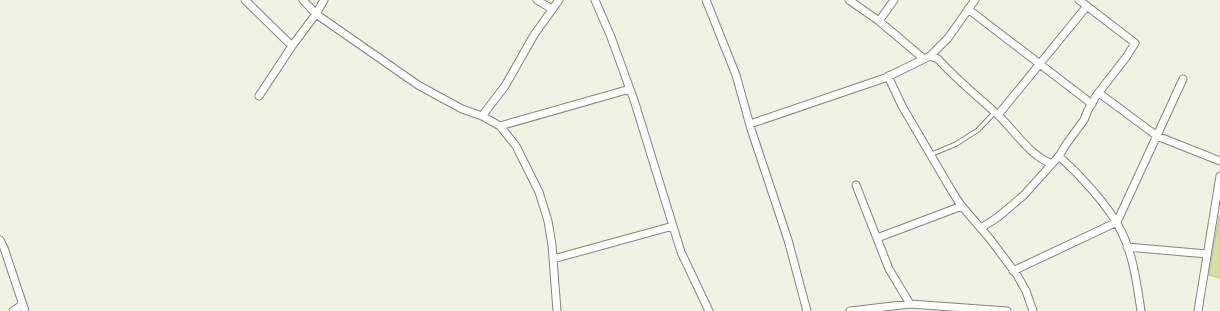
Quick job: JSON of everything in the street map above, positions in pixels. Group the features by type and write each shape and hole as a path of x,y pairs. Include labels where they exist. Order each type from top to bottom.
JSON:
{"street":[{"path":"245,0 292,46"},
{"path":"303,0 316,14 418,85 462,109 482,116 500,126 516,146 539,192 548,222 553,259 556,311"},
{"path":"259,96 292,46 316,14 324,0"},
{"path":"537,0 552,9"},
{"path":"482,116 505,86 534,35 559,0"},
{"path":"595,0 630,89 681,252 709,311"},
{"path":"706,0 736,75 750,124 788,240 807,311"},
{"path":"849,0 927,57 938,59 997,114 1025,144 1045,162 1052,164"},
{"path":"879,22 894,0"},
{"path":"750,124 810,105 888,76 927,57 948,38 975,0"},
{"path":"981,228 998,217 1024,195 1059,156 1084,120 1099,93 1135,44 1080,0"},
{"path":"997,114 1087,6"},
{"path":"968,10 1092,104"},
{"path":"888,76 902,106 960,204 981,228 1013,271 1026,291 1033,311"},
{"path":"1013,271 1117,222 1183,79"},
{"path":"500,126 630,89"},
{"path":"1099,93 1157,136 1220,160"},
{"path":"1059,156 1083,180 1117,222 1131,259 1141,311"},
{"path":"1198,311 1220,176"},
{"path":"856,185 889,269 910,304"},
{"path":"877,238 962,206"},
{"path":"553,259 673,226"},
{"path":"0,240 24,308 13,311"},
{"path":"1127,247 1207,254"},
{"path":"850,311 910,304 940,309 1007,311"}],"lane":[{"path":"930,155 956,144 978,130 997,114"}],"building":[{"path":"1220,216 1220,278 1209,275"}]}
